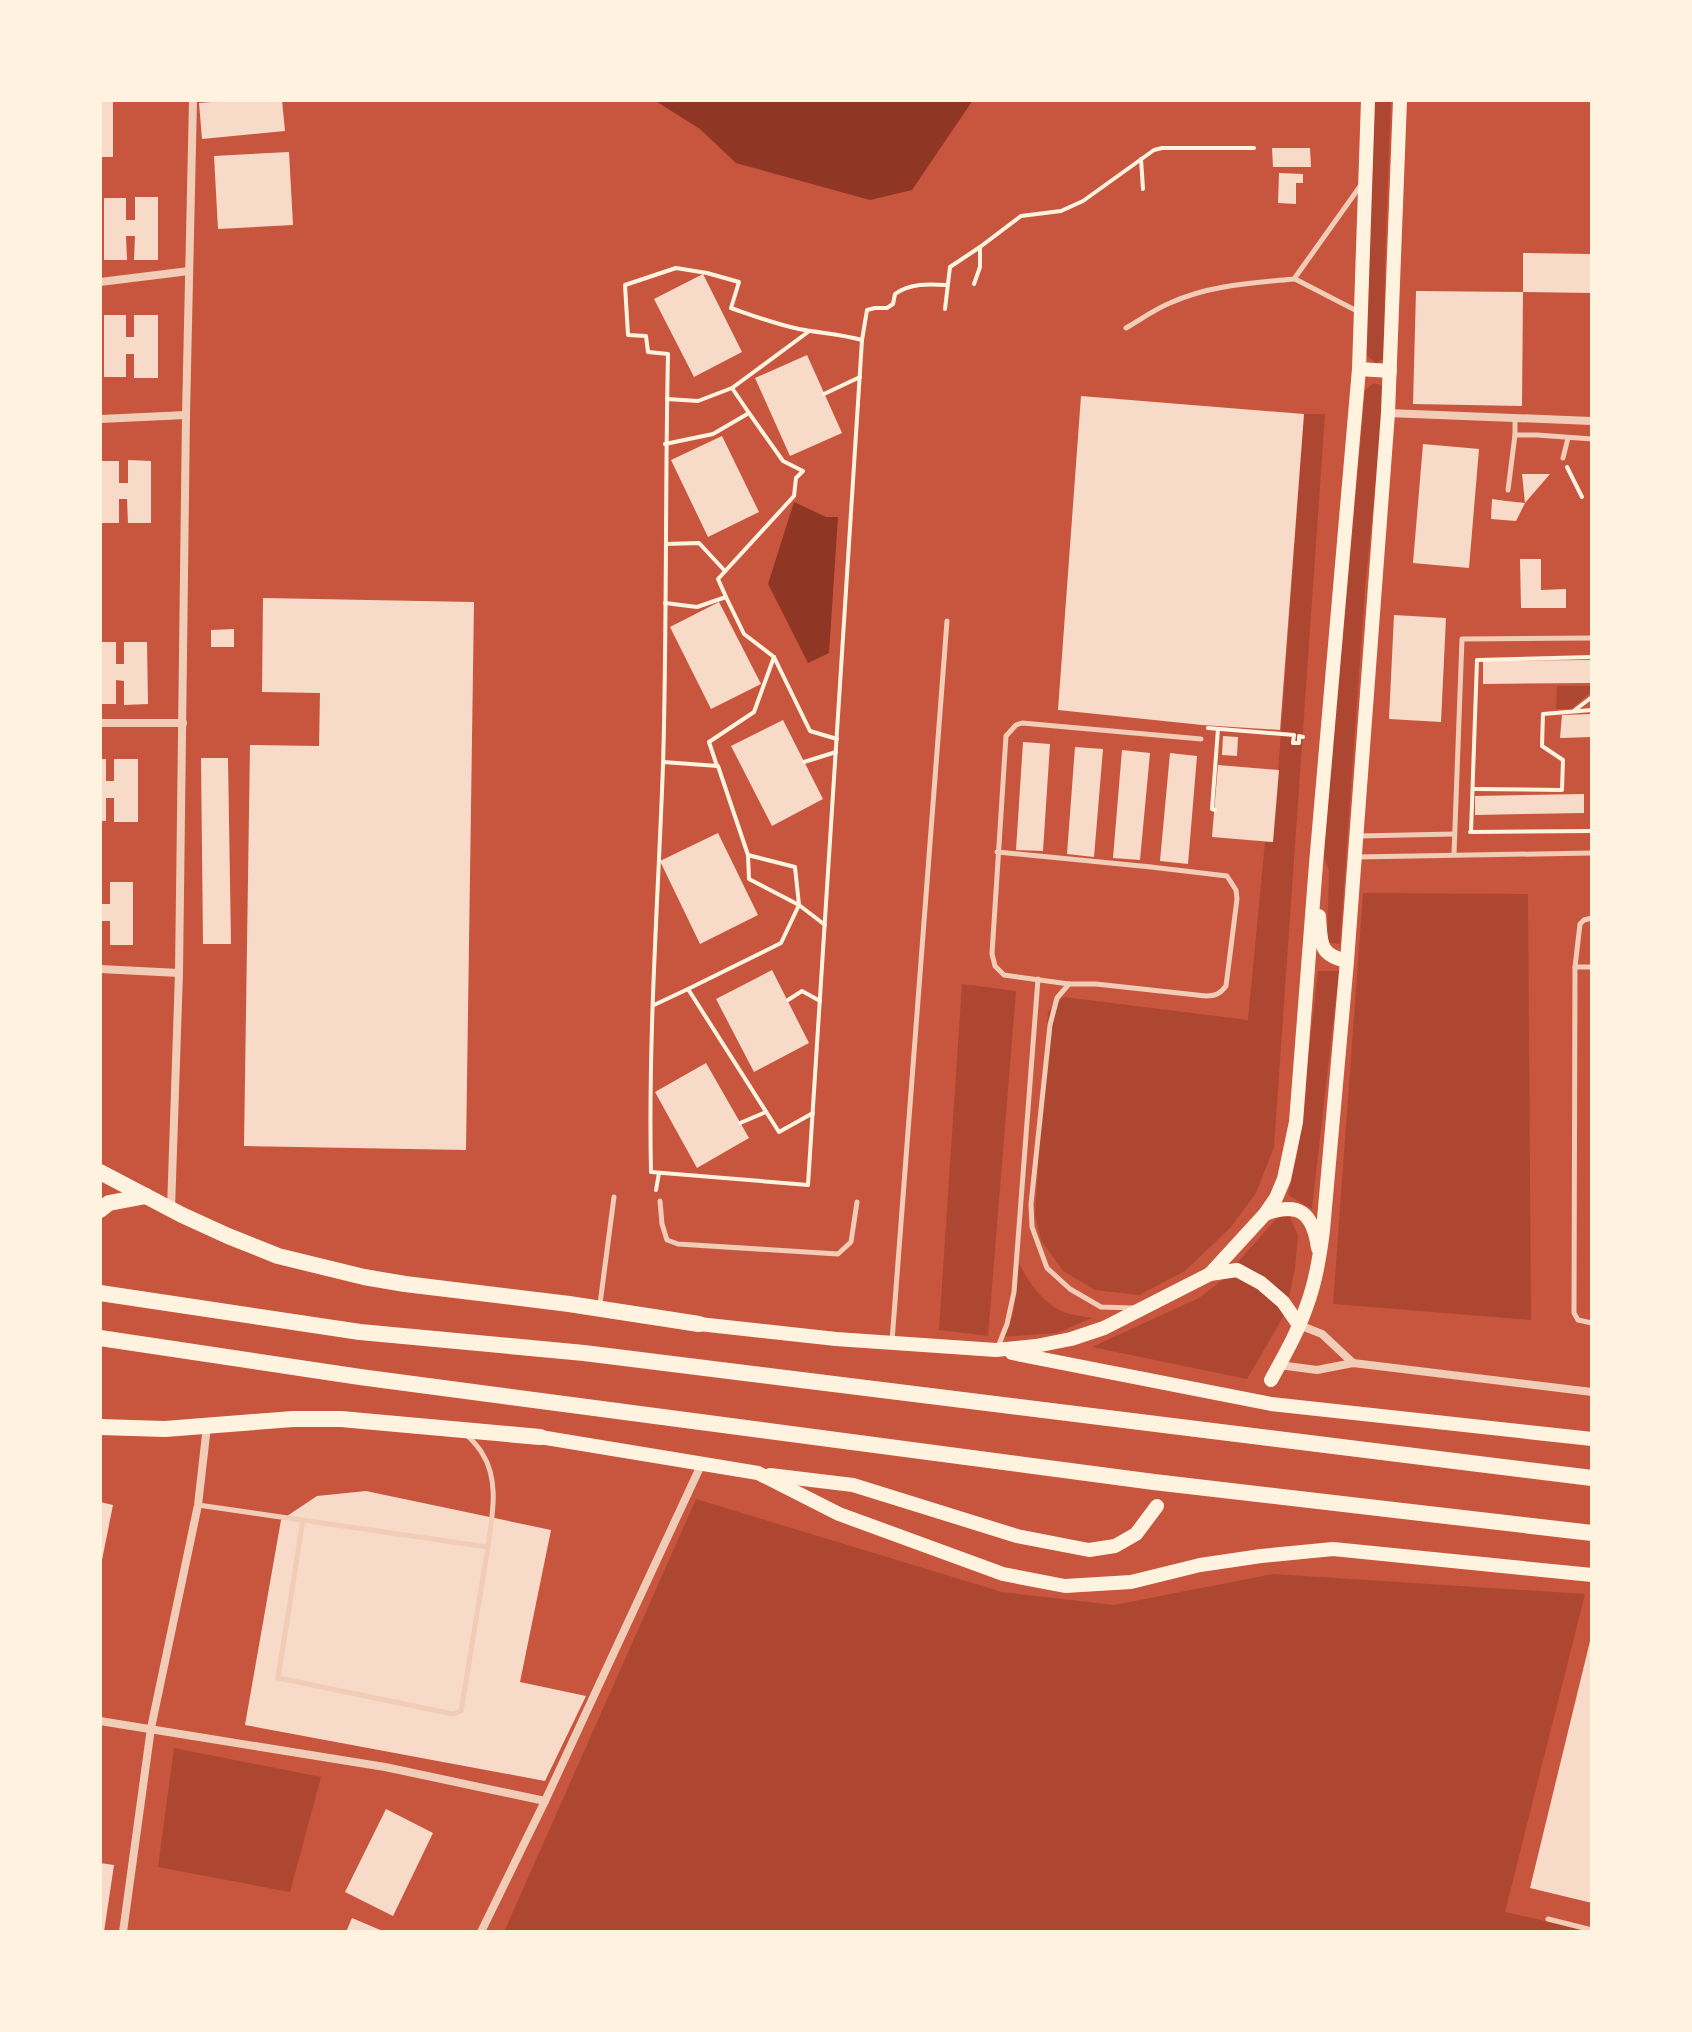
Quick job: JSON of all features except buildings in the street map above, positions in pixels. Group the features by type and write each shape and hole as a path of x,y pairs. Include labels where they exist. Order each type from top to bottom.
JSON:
{"main road":[{"path":"996,1350 1071,1339 1104,1328 1210,1274 1265,1214 1284,1179 1296,1122 1359,369 1368,100"},
{"path":"1271,1380 1288,1351 1307,1305 1319,1260 1347,961 1388,413 1400,100"},
{"path":"1359,369 1390,371"},
{"path":"1316,864 1321,939 1333,958 1347,961"},
{"path":"100,1172 228,1236 278,1256 364,1277 699,1324 836,1339 996,1350 1271,1404 1592,1439"},
{"path":"100,1210 109,1203 146,1196"},
{"path":"1265,1214 1280,1208 1291,1208 1306,1215 1316,1238 1319,1260"},
{"path":"1210,1274 1237,1270 1261,1283 1283,1302 1299,1325"},
{"path":"100,1293 360,1332 584,1353 1592,1478"},
{"path":"100,1338 360,1377 1154,1482 1592,1533"},
{"path":"100,1417 108,1428 165,1429 293,1419 341,1419 540,1437 758,1473 853,1485 1017,1536 1089,1550 1115,1546 1136,1534 1157,1506"},
{"path":"758,1473 839,1514 1003,1574 1065,1586 1131,1582 1200,1565 1333,1549 1592,1575"}],"street":[{"path":"171,1209 179,973 193,100"},
{"path":"100,282 189,271"},
{"path":"1388,413 1592,421"},
{"path":"100,419 186,415"},
{"path":"100,723 183,723"},
{"path":"100,969 179,973"},
{"path":"1299,1325 1322,1334 1353,1363"},
{"path":"1279,1365 1317,1370 1353,1363 1592,1392"},
{"path":"123,1932 151,1728 198,1505 207,1426"},
{"path":"481,1932 702,1463"},
{"path":"100,1721 385,1767 545,1801"}],"lane":[{"path":"1294,279 1366,178"},
{"path":"1126,328 1169,303 1205,291 1224,286 1294,279 1362,313"},
{"path":"1508,490 1515,420"},
{"path":"1515,435 1592,439"},
{"path":"1563,458 1568,438"},
{"path":"892,1342 947,621"},
{"path":"1454,854 1462,639 1592,638"},
{"path":"997,852 1227,876 1236,890 1237,899 1226,986 1214,996 1069,984 1004,975 995,966 992,954 997,852 1006,736 1016,725 1022,723 1201,739"},
{"path":"1357,836 1454,834"},
{"path":"1355,857 1592,853"},
{"path":"1592,918 1580,924 1575,967 1574,1313 1578,1320 1592,1323"},
{"path":"1575,967 1592,967"},
{"path":"996,1350 1007,1324 1014,1292 1038,979"},
{"path":"1069,984 1057,998 1050,1025 1031,1204 1032,1227 1047,1268 1070,1289 1101,1307 1146,1308"},
{"path":"600,1309 614,1197"},
{"path":"657,1201 667,1240 678,1244 838,1254 851,1242 857,1202"},
{"path":"303,1520 278,1678 453,1714 461,1711 493,1511 493,1482 483,1454 463,1430"},
{"path":"198,1505 488,1547"},
{"path":"1548,1919 1592,1930"}],"path":[{"path":"945,309 950,267 1021,216 1061,211 1083,201 1141,158 1162,148 1254,148"},
{"path":"1141,158 1143,189"},
{"path":"974,284 980,267 980,247"},
{"path":"862,340 769,322 731,308 739,282 707,273 676,268 625,285 628,335 646,336 648,352 668,354 663,762 653,1005 651,1172 808,1185 862,340 867,310 887,308 893,304 895,294 901,289 930,284 947,285"},
{"path":"667,399 698,401 732,388 810,330"},
{"path":"824,394 860,377"},
{"path":"732,388 783,461 803,471 796,478 794,496 718,579 744,634 774,657 810,731 837,739"},
{"path":"665,444 713,434 749,413"},
{"path":"1563,458 1582,497"},
{"path":"666,544 699,543 725,571"},
{"path":"665,603 697,607 726,597"},
{"path":"749,879 748,855 709,742 754,712 774,657"},
{"path":"1592,657 1477,660 1471,832 1592,831"},
{"path":"1573,711 1592,697"},
{"path":"1473,789 1562,790 1563,760 1542,746 1543,714 1592,710"},
{"path":"1202,728 1294,735 1293,743 1299,743 1299,736 1303,737"},
{"path":"1215,810 1212,809 1218,729"},
{"path":"804,762 836,752"},
{"path":"663,762 718,766"},
{"path":"653,1005 781,943 799,905 795,867 748,855"},
{"path":"742,881 749,879 799,905 825,925"},
{"path":"688,989 779,1132 813,1113"},
{"path":"788,1000 802,991 820,1001"},
{"path":"740,1123 766,1112"},
{"path":"657,1201 659,1173"}],"shaded area":[{"path":"654,100 973,100 912,190 870,200 736,163 700,129"},
{"path":"1375,100 1391,100 1384,359 1376,363 1365,354"},
{"path":"1374,383 1385,387 1365,589 1340,944 1327,942 1329,870 1323,856 1365,390"},
{"path":"1304,414 1325,414 1274,1147 1256,1193 1231,1227 1185,1271 1139,1295 1095,1290 1063,1271 1041,1240 1035,1214 1048,1012 1064,997 1248,1020 1265,842 1273,842"},
{"path":"794,502 826,517 838,517 829,653 808,663 768,584"},
{"path":"1557,686 1592,686 1592,691 1571,709 1556,709"},
{"path":"1363,893 1528,894 1531,1320 1333,1304"},
{"path":"1318,971 1339,971 1312,1209 1288,1195 1297,1155"},
{"path":"962,984 1016,991 988,1336 939,1330"},
{"path":"1278,1217 1290,1217 1298,1235 1295,1269 1286,1312 1247,1379 1092,1347 1199,1298 1221,1281"},
{"path":"1019,1263 1047,1302 1068,1314 1092,1318 1057,1333 1002,1337 1013,1315"},
{"path":"696,1499 1002,1592 1114,1605 1273,1574 1585,1594 1505,1912 1592,1932 504,1932"},
{"path":"174,1748 321,1777 290,1892 158,1867"}]}
